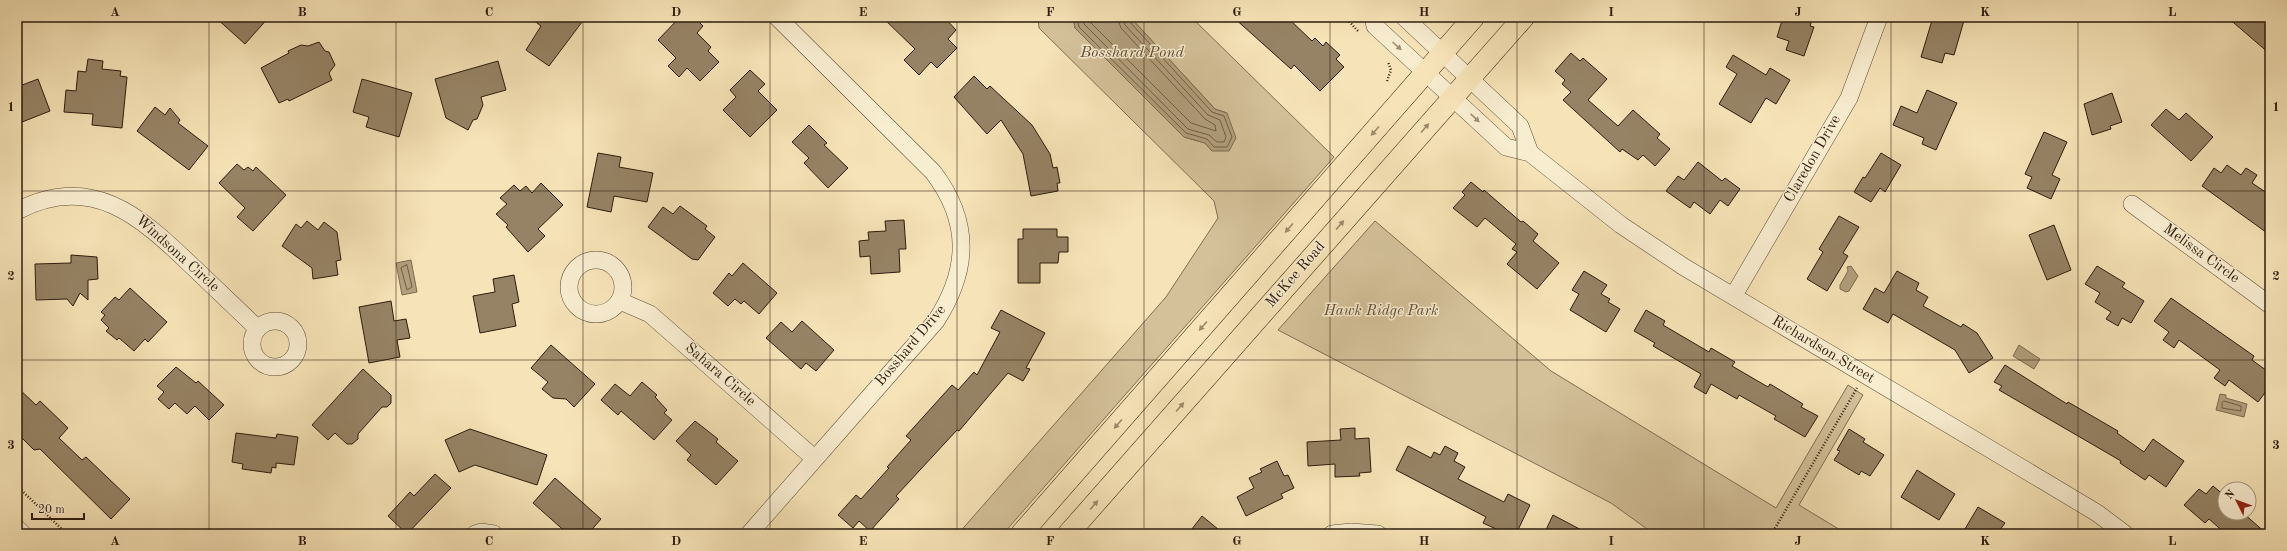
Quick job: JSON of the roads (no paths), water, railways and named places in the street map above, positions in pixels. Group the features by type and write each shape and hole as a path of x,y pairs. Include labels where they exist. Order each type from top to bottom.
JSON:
{"main road":[{"path":"1021,534 1474,17"},
{"name":"McKee Road","path":"1068,534 1524,17"}],"street":[{"name":"Bosshard Drive","path":"749,534 814,458 936,321 947,304 957,281 962,258 960,228 952,202 944,186 933,172 777,17"},
{"name":"Richardson Street","path":"1373,17 1375,26 1506,147 1530,152 1621,225 1684,267 1734,295 1865,376 2079,502 2125,534"},
{"path":"1404,17 1520,126 1530,152"},
{"name":"Claredon Drive","path":"1734,295 1849,98 1879,17"},
{"name":"Windsona Circle","path":"17,211 30,204 74,196 99,199 133,214 156,232 257,328"},
{"name":"Melissa Circle","path":"2132,204 2270,305"},
{"name":"Sahara Circle","path":"620,301 650,314 814,458"},
{"path":"17,528 23,534"},
{"path":"475,534 481,532 494,534"},
{"path":"1332,534 1367,532 1378,534"}],"water":[{"name":"Bosshard Pond","path":"1073,17 1130,17 1215,109 1227,113 1236,138 1229,151 1212,151 1205,143 1184,137 1075,28"},
{"path":"411,260 417,292 402,295 396,263"},
{"path":"1851,266 1858,276 1849,291 1846,292 1840,289 1840,285 1848,271 1847,267"},
{"path":"2019,345 2040,359 2034,369 2013,356"},
{"path":"2220,394 2226,395 2226,398 2247,404 2244,417 2216,410"}],"park label":[{"name":"Hawk Ridge Park","path":"1381,311"}]}
